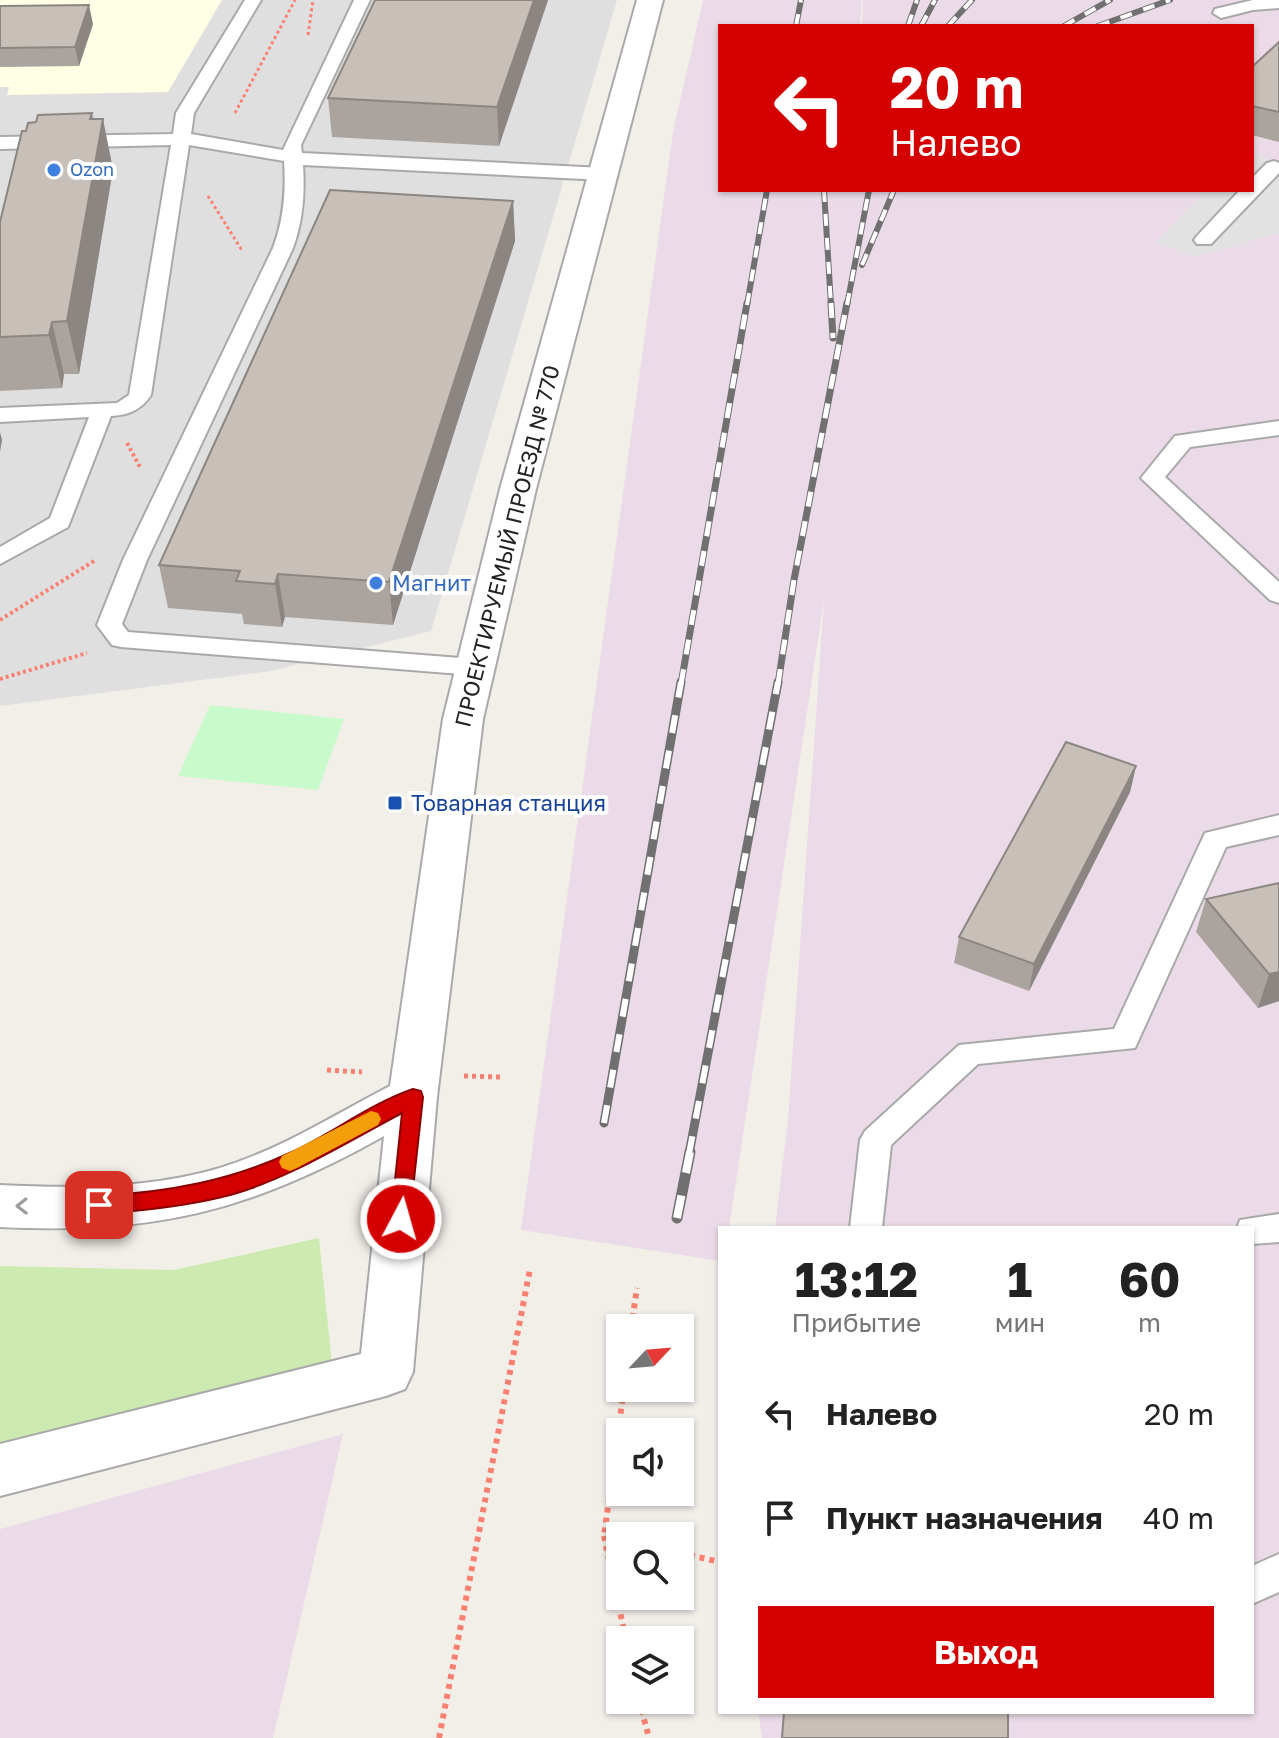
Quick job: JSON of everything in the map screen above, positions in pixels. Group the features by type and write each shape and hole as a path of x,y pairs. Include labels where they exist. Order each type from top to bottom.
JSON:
{"street":[{"name":"ПРОЕКТИРУЕМЫЙ ПРОЕЗД № 770","path":"0,1470 386,1372 413,1097 463,719 473,667 650,0"},
{"path":"0,1206 130,1204 224,1188 300,1157 413,1097"}],"lane":[{"path":"0,415 121,409 135,402 140,395 185,113 253,0"},
{"path":"362,0 292,145 295,188 290,229 149,531 109,625 121,639 473,667"},
{"path":"1221,13 1279,3"},
{"path":"0,143 214,140 292,157 603,174"},
{"path":"1254,161 1276,167 1254,188"},
{"path":"1204,240 1250,192"},
{"path":"0,557 60,522 102,411"},
{"path":"1279,428 1183,441 1152,478 1279,595"},
{"path":"866,1226 876,1140 970,1053 1124,1040 1215,840 1279,825"},
{"path":"1254,1230 1279,1228"},
{"path":"1254,1585 1279,1572"}],"path":[{"path":"235,113 295,0"},
{"path":"176,170 201,185 265,286"},
{"path":"102,411 116,425 161,505"},
{"path":"0,620 129,539 149,531"},
{"path":"0,679 121,639"},
{"path":"439,1738 530,1269"},
{"path":"633,1314 637,1288"},
{"path":"622,1402 604,1536 623,1626"},
{"path":"694,1556 718,1562"},
{"path":"643,1714 649,1738"}],"shaded area":[{"path":"0,0 617,0 431,631 271,671 0,706"},
{"path":"0,0 222,0 168,92 7,95 9,87 0,87"},
{"path":"703,0 862,0 860,24 718,24 718,192 1254,192 1254,24 862,24 863,0 1279,0 1279,1738 762,1738 758,1714 1254,1714 1254,1226 775,1226 788,1119 824,600 729,1226 718,1226 718,1261 521,1230 673,132"},
{"path":"1254,156 1279,162 1279,233 1197,256 1155,243 1204,192 1254,192"},
{"path":"343,1434 273,1738 0,1738 0,1529"}],"green space":[{"path":"210,705 344,719 318,790 178,776"},
{"path":"319,1238 332,1364 0,1449 0,1266 174,1270"}],"building":[{"path":"375,0 534,0 497,107 328,98"},
{"path":"89,5 75,47 0,48 0,6"},
{"path":"1279,42 1279,112 1254,106 1254,65"},
{"path":"92,113 90,119 103,119 67,321 52,322 49,335 0,337 0,222 22,131 26,131 28,123 36,122 38,115"},
{"path":"330,190 513,201 389,582 278,574 275,584 236,581 240,571 159,565"},
{"path":"1066,742 1136,766 1034,964 959,937"},
{"path":"1279,883 1279,972 1269,974 1206,899"},
{"path":"784,1714 1008,1714 1008,1738 782,1738"}],"railway":[{"path":"796,24 801,0"},
{"path":"909,24 917,0"},
{"path":"922,24 935,0"},
{"path":"950,24 972,0"},
{"path":"1068,24 1110,0"},
{"path":"1104,24 1170,0"},
{"path":"747,305 767,192"},
{"path":"824,192 831,305"},
{"path":"847,305 869,192"},
{"path":"862,265 893,192"},
{"path":"681,684 747,303"},
{"path":"831,303 833,338"},
{"path":"778,684 794,580 847,303"},
{"path":"604,1123 681,682"},
{"path":"689,1154 778,682"},
{"path":"677,1218 690,1152"}],"slow traffic":[{"path":"290,1162 371,1119"}],"place":[{"name":"Ozon","path":"54,170"},
{"name":"Магнит","path":"376,583"},
{"name":"Товарная станция","path":"395,803"}],"route":[{"path":"99,1205 171,1199 224,1188 266,1174 413,1097 401,1219"}]}
